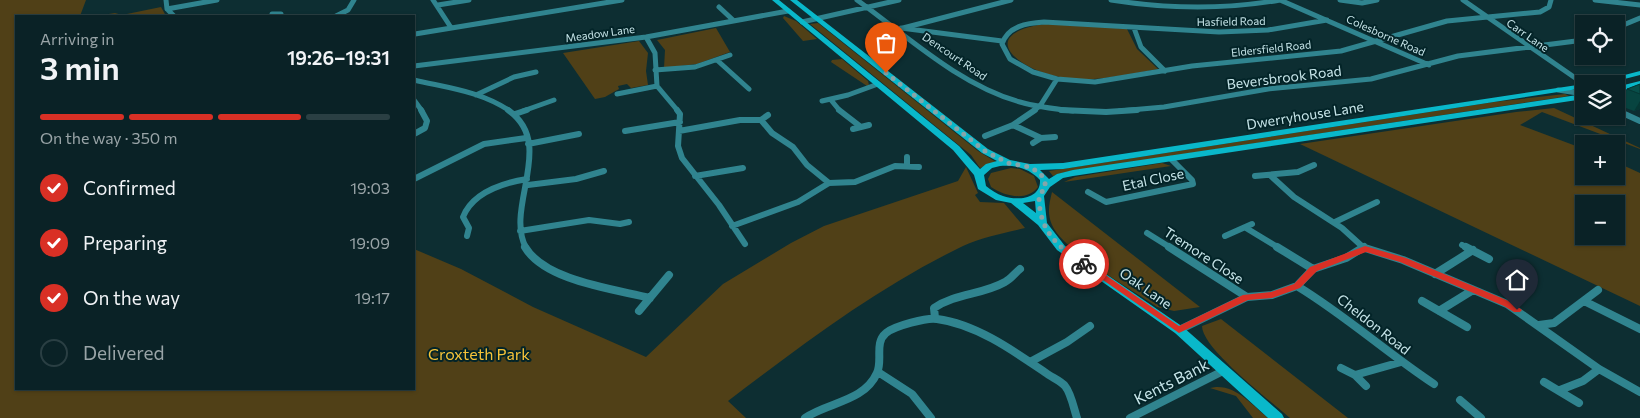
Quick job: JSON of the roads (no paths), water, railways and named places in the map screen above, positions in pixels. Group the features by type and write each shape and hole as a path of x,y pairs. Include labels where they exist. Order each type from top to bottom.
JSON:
{"street":[{"path":"166,0 167,9 173,15"},
{"path":"167,9 217,0"},
{"path":"338,15 348,10 354,0"},
{"path":"432,0 438,5 450,26"},
{"path":"438,5 469,0"},
{"path":"415,34 450,26 583,9 622,0"},
{"path":"775,0 956,148 979,174"},
{"path":"793,0 985,151 1008,163"},
{"name":"Dencourt Road","path":"858,0 901,28 984,88 1013,100 1040,106"},
{"path":"802,22 899,0"},
{"path":"901,28 1011,0"},
{"path":"1111,0 1159,7 1202,8 1253,5 1280,0"},
{"name":"Colesborne Road","path":"1280,0 1429,65"},
{"path":"1340,0 1362,3 1377,0"},
{"name":"Carr Lane","path":"1462,0 1575,79"},
{"name":"Eldersfield Road","path":"1002,41 1005,54 1015,63 1033,72 1057,79 1095,82 1247,60 1341,51 1429,24 1486,17 1518,16 1540,12 1549,7 1551,0"},
{"path":"1595,0 1640,5"},
{"path":"719,7 733,20"},
{"path":"272,14 281,15 287,11"},
{"name":"Meadow Lane","path":"415,66 646,37 788,11"},
{"path":"1625,24 1640,18"},
{"name":"Hasfield Road","path":"1002,41 1016,28 1044,22 1241,32 1285,28 1327,20"},
{"path":"901,28 1002,41"},
{"path":"1134,28 1137,41 1145,52 1166,71"},
{"path":"646,37 656,53 655,70 657,86 678,110 680,122 679,151 745,244"},
{"name":"Beversbrook Road","path":"1040,106 1075,113 1123,112 1254,91 1387,76 1455,56 1575,41"},
{"path":"655,70 686,69 730,55"},
{"path":"718,60 747,87 735,89"},
{"path":"476,95 514,77 536,72"},
{"path":"1625,77 1640,73"},
{"path":"985,136 1013,124 1040,106 1057,79"},
{"path":"415,80 452,87 476,95 516,114 525,126 528,182 520,231 529,254 544,267 650,298"},
{"path":"1625,87 1640,83"},
{"path":"822,101 831,100 878,84"},
{"path":"617,94 625,90 657,86"},
{"name":"Dwerryhouse Lane","path":"1008,163 1030,167 1063,166 1575,87"},
{"path":"1558,90 1575,93"},
{"name":"Dwerryhouse Lane","path":"1046,186 1060,176 1073,173 1575,96"},
{"path":"516,114 554,100"},
{"path":"831,100 841,112 861,127"},
{"path":"415,101 418,103 427,122 425,128 415,133"},
{"path":"1625,114 1640,121"},
{"path":"679,131 700,130 733,120 761,120 768,115"},
{"path":"761,120 772,133 793,147 807,165 829,183 855,182 890,168 907,165 919,167"},
{"path":"625,131 639,131 680,122"},
{"path":"1013,124 1041,138"},
{"path":"853,130 869,125"},
{"path":"415,178 484,144 527,141 548,142 579,134"},
{"path":"1033,143 1041,138 1055,137"},
{"path":"907,156 907,165"},
{"name":"Etal Close","path":"1088,192 1106,202 1189,187 1193,184 1192,180 1170,159"},
{"path":"1008,163 989,166 979,174 978,181 986,190 1001,198 1013,200 1039,196"},
{"path":"695,176 732,165 743,168"},
{"path":"1255,176 1298,172 1314,165"},
{"path":"1030,167 1041,174 1046,186 1039,196 1042,223"},
{"path":"467,236 469,228 463,217 469,204 506,183 576,179 604,171"},
{"path":"1271,176 1285,192 1303,205 1335,222 1355,237 1365,248 1403,260 1507,304 1599,369 1640,392"},
{"path":"732,226 797,203 825,188 829,183"},
{"name":"Oak Lane","path":"1013,200 1042,223 1061,248 1179,330 1277,418"},
{"path":"1335,222 1376,202"},
{"path":"520,231 589,220 620,224 629,222"},
{"path":"1225,236 1249,226 1313,269"},
{"name":"Tremore Close","path":"1147,233 1247,297"},
{"path":"1462,245 1489,259"},
{"path":"1179,330 1247,297 1272,295 1297,286 1313,269 1346,258 1365,248"},
{"path":"1435,274 1472,250"},
{"path":"935,318 934,308 941,302 957,295 994,287 1007,282 1020,269"},
{"path":"640,310 669,275"},
{"name":"Cheldon Road","path":"1297,286 1367,333 1400,362 1434,384"},
{"path":"1440,311 1473,290"},
{"path":"1539,325 1554,323 1598,290"},
{"path":"1422,301 1467,327"},
{"path":"1584,301 1640,329"},
{"path":"805,418 815,411 850,399 862,392 878,372 879,346 886,333 904,325 935,318 958,323 976,331 1030,362 1065,386 1077,418"},
{"path":"1030,362 1067,342 1090,326"},
{"path":"1355,375 1400,362"},
{"path":"1341,368 1355,375 1366,386"},
{"path":"1560,390 1583,381 1599,369"},
{"name":"Kents Bank","path":"1130,418 1225,370"},
{"path":"878,372 912,394 931,418"},
{"path":"1544,382 1579,403"},
{"path":"1460,400 1481,418"}],"park label":[{"name":"Croxteth Park","path":"479,353"}]}
